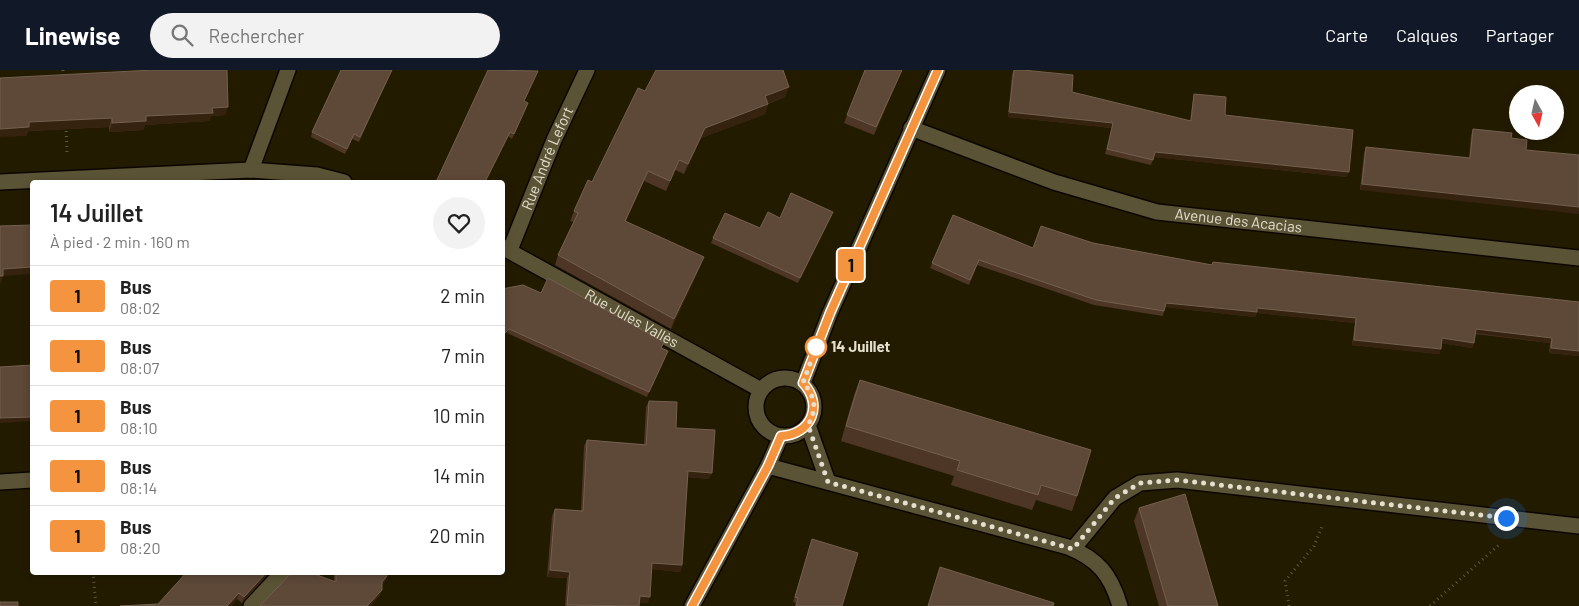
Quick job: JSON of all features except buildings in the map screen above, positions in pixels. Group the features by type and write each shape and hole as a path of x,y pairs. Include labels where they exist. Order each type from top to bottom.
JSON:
{"street":[{"path":"251,170 288,70"},
{"name":"Rue André Lefort","path":"506,248 587,70"},
{"path":"803,383 830,313 938,70"},
{"name":"Avenue des Acacias","path":"911,128 1054,182 1156,212 1579,258"},
{"path":"45,180 251,170 317,175 336,180"},
{"path":"0,182 30,181"},
{"name":"Rue Jules Vallès","path":"506,248 761,390"},
{"path":"785,377 803,383 814,398 813,417 808,425 791,436 771,433 758,418 756,409 761,390 776,378 785,377"},
{"path":"808,425 828,482"},
{"path":"692,606 768,466 781,436"},
{"path":"768,466 1073,549 1093,559 1114,587 1120,606"},
{"path":"0,482 30,480"},
{"path":"1073,549 1115,498 1140,483 1177,480 1579,526"},
{"path":"251,606 280,575"}],"path":[{"path":"63,70 63,80"},
{"path":"65,120 68,179"},
{"path":"1289,606 1286,581 1314,546 1323,526 1329,498"},
{"path":"1430,606 1526,520"},
{"path":"93,575 96,606"}],"bus line":[{"name":"1","path":"692,606 768,466 781,436 791,436 800,432 813,417 814,398 803,383 830,313 938,70"}],"place":[{"name":"14 Juillet","path":"816,347"}],"route":[{"path":"816,347 803,383 814,398 813,417 808,425 828,482 1073,549 1115,498 1140,483 1177,480 1506,518"}]}
